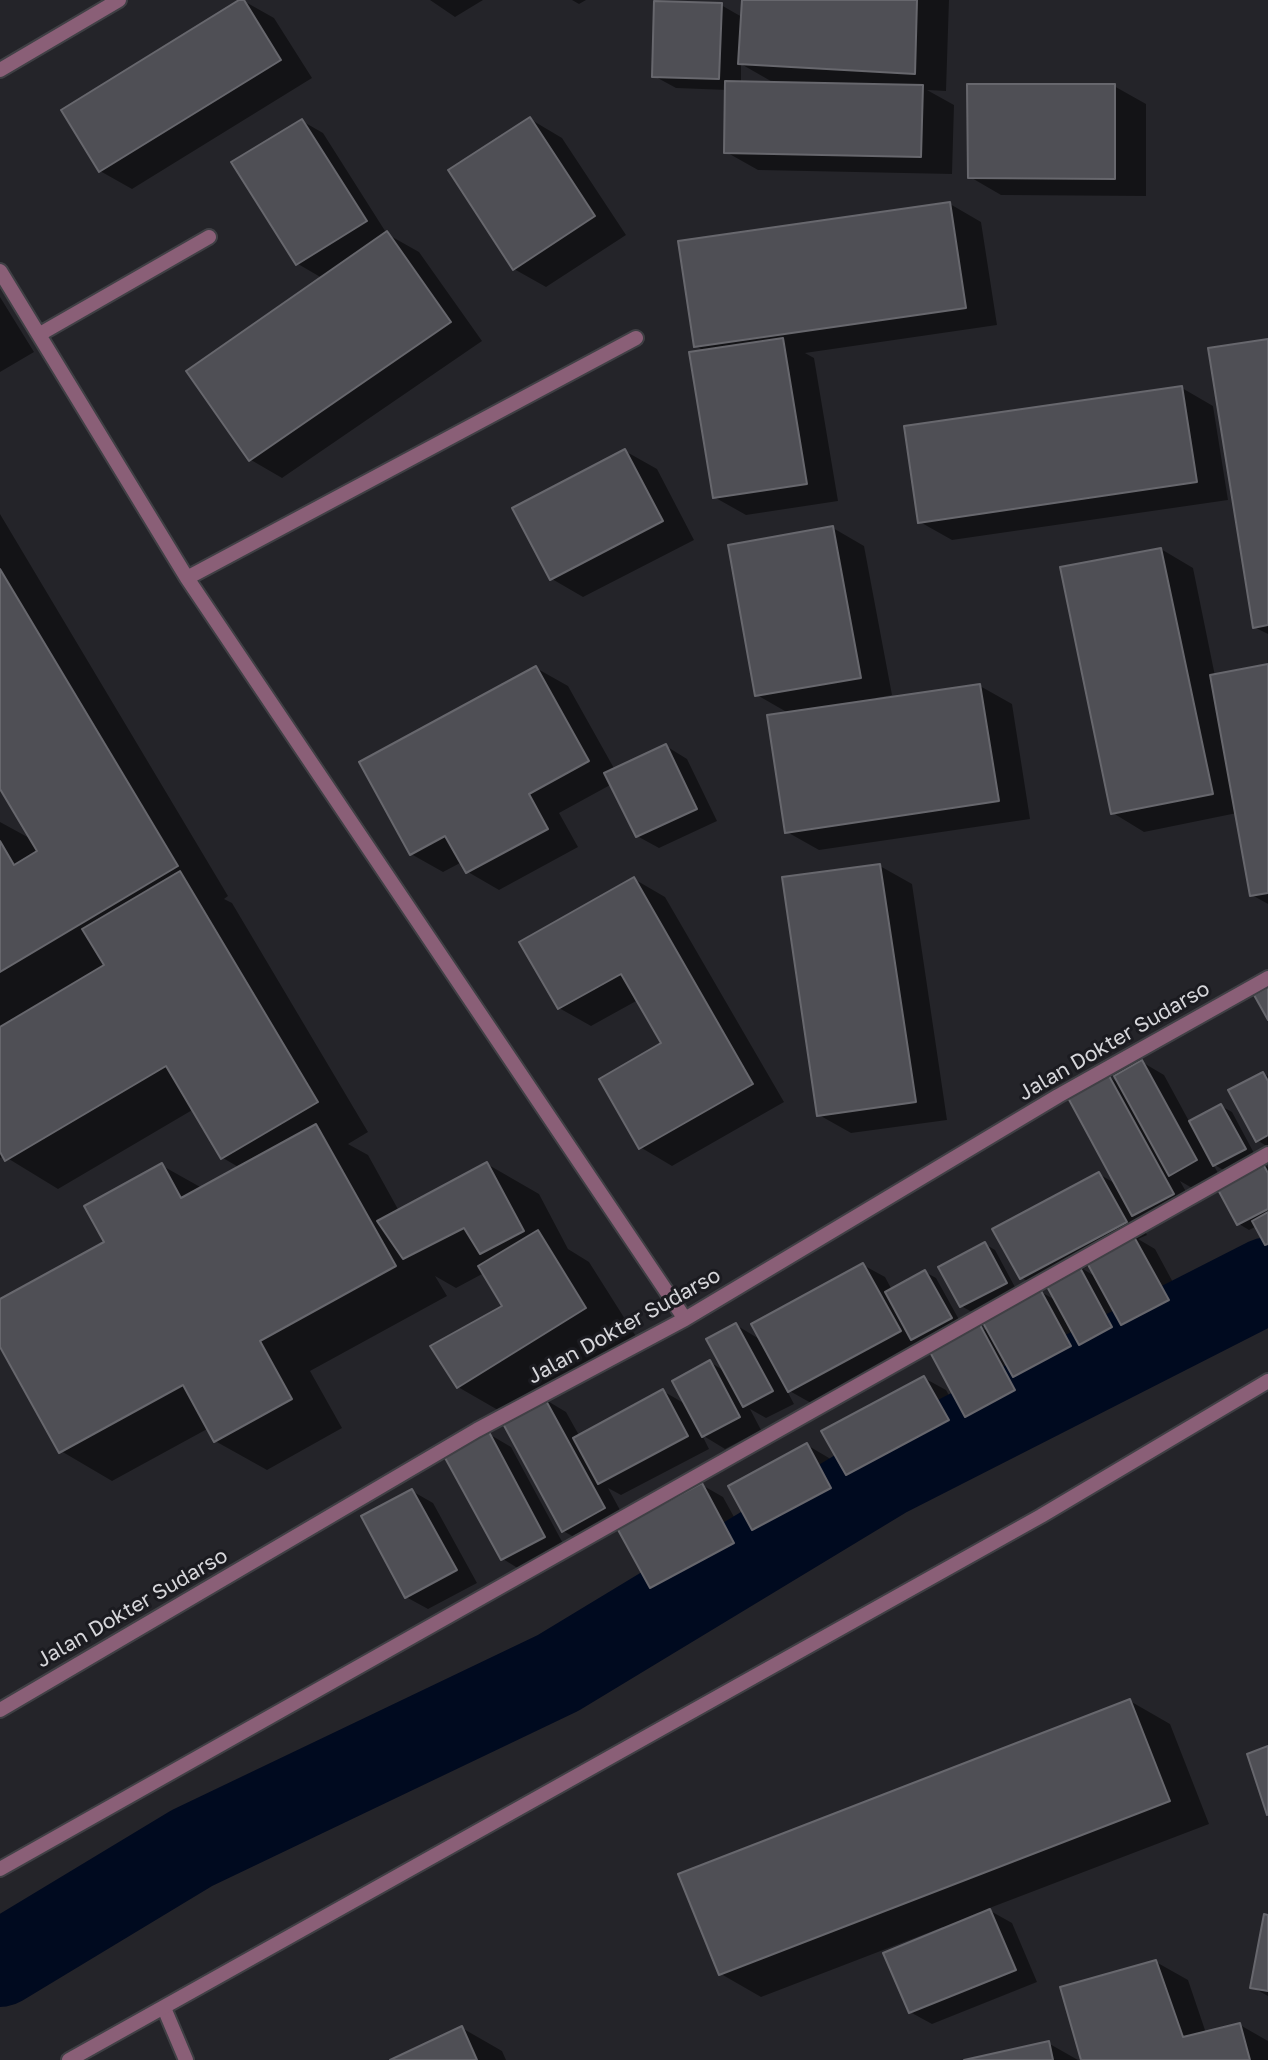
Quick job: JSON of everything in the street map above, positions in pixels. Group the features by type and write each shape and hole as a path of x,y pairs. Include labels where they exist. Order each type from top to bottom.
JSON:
{"street":[{"path":"0,70 119,0"},
{"path":"40,334 209,237"},
{"path":"0,271 187,578 685,1319"},
{"path":"187,578 636,338"},
{"name":"Jalan Dokter Sudarso","path":"0,1710 477,1430 685,1319 1058,1096 1268,978"},
{"path":"0,1869 1268,1154"},
{"path":"69,2060 1041,1516 1268,1381"},
{"path":"164,2008 186,2060"}],"building":[{"path":"239,0 244,0 281,60 99,172 61,110"},
{"path":"742,0 917,0 915,74 738,64"},
{"path":"654,1 722,3 719,79 652,77"},
{"path":"725,81 923,85 921,157 724,153"},
{"path":"967,84 1115,84 1115,179 968,178"},
{"path":"530,117 595,216 513,270 448,170"},
{"path":"302,119 367,221 296,265 231,162"},
{"path":"950,202 966,308 694,347 678,241"},
{"path":"387,231 451,322 249,461 186,371"},
{"path":"783,338 807,484 713,498 689,352"},
{"path":"1268,339 1268,625 1253,628 1208,348"},
{"path":"1182,386 1197,482 918,523 904,426"},
{"path":"625,449 663,521 550,580 512,508"},
{"path":"833,526 861,678 755,696 728,545"},
{"path":"1161,548 1213,794 1111,814 1060,567"},
{"path":"0,569 178,866 0,972 0,841 14,865 37,851 0,789"},
{"path":"1268,664 1268,893 1250,896 1210,675"},
{"path":"536,666 589,761 529,794 548,829 466,873 445,836 410,855 359,762"},
{"path":"980,684 999,801 785,833 767,715"},
{"path":"666,744 697,809 636,837 604,773"},
{"path":"880,864 916,1102 817,1116 782,877"},
{"path":"180,871 318,1102 221,1159 166,1066 5,1161 0,1152 0,1027 104,965 82,929"},
{"path":"634,877 753,1084 639,1149 599,1079 661,1043 621,974 558,1009 519,942"},
{"path":"1268,987 1268,1020 1254,995"},
{"path":"1142,1060 1197,1160 1169,1176 1114,1076"},
{"path":"1263,1072 1268,1081 1268,1135 1256,1142 1228,1090"},
{"path":"1108,1074 1174,1194 1132,1216 1067,1096"},
{"path":"1221,1104 1246,1149 1213,1166 1189,1121"},
{"path":"316,1124 396,1266 260,1341 292,1399 214,1442 183,1385 59,1453 0,1347 0,1299 104,1242 84,1206 162,1163 181,1198"},
{"path":"487,1162 524,1231 480,1254 464,1228 403,1259 377,1221"},
{"path":"1262,1162 1268,1173 1268,1209 1237,1225 1216,1186"},
{"path":"1099,1172 1127,1222 1020,1279 992,1229"},
{"path":"1268,1212 1268,1244 1265,1245 1252,1221"},
{"path":"538,1230 586,1308 457,1388 430,1346 502,1306 478,1266"},
{"path":"1133,1235 1169,1300 1121,1325 1086,1261"},
{"path":"985,1242 1007,1283 960,1307 938,1267"},
{"path":"863,1263 901,1331 788,1392 751,1324"},
{"path":"1078,1264 1112,1327 1079,1345 1044,1281"},
{"path":"925,1270 952,1318 911,1340 885,1292"},
{"path":"1040,1289 1071,1346 1013,1377 982,1321"},
{"path":"736,1323 773,1391 743,1407 706,1339"},
{"path":"980,1325 1015,1390 965,1417 930,1352"},
{"path":"710,1360 740,1417 702,1437 672,1381"},
{"path":"924,1376 949,1420 846,1475 821,1431"},
{"path":"663,1389 688,1436 598,1484 573,1438"},
{"path":"544,1397 605,1508 562,1532 501,1420"},
{"path":"489,1432 545,1537 501,1560 444,1456"},
{"path":"807,1443 831,1488 752,1530 728,1486"},
{"path":"702,1483 734,1543 650,1588 617,1528"},
{"path":"412,1489 457,1570 405,1598 361,1516"},
{"path":"1130,1699 1170,1801 719,1975 678,1874"},
{"path":"1268,1746 1268,1814 1267,1815 1247,1754"},
{"path":"990,1909 1016,1970 909,2013 883,1953"},
{"path":"1264,1914 1268,1915 1268,1991 1250,1988"},
{"path":"1156,1960 1183,2037 1240,2023 1250,2060 1081,2060 1060,1987"},
{"path":"462,2026 477,2060 390,2060"},
{"path":"1049,2041 1053,2060 964,2060"}],"waterway":[{"path":"0,1964 192,1848 558,1673 885,1475 1268,1280"}]}
